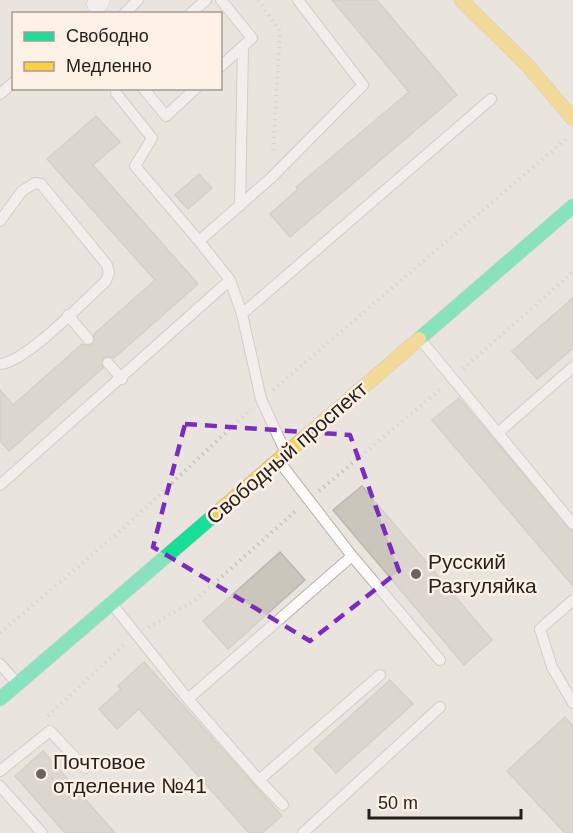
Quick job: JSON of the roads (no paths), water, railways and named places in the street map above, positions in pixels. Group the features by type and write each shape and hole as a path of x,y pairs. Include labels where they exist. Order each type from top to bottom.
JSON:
{"main road":[{"path":"461,0 528,66 573,119"},
{"name":"Свободный проспект","path":"0,699 573,206"}],"lane":[{"path":"126,12 138,0"},
{"path":"192,12 206,0"},
{"path":"221,0 252,38 222,65"},
{"path":"199,241 271,178 363,85 298,0"},
{"path":"240,206 243,46"},
{"path":"0,94 12,83"},
{"path":"145,90 166,116 194,90"},
{"path":"116,93 152,138 135,166 230,280 242,314 261,399 282,457 308,501 440,660"},
{"path":"242,314 491,99"},
{"path":"0,221 22,191 35,183 41,184 107,265 109,273 106,281 24,355 8,363 0,364"},
{"path":"0,485 122,379 230,280"},
{"path":"68,315 88,339"},
{"path":"420,339 573,524"},
{"path":"108,363 122,379"},
{"path":"498,432 573,367"},
{"path":"188,699 352,556"},
{"path":"573,600 540,629 552,667 573,703"},
{"path":"112,603 188,699 283,805"},
{"path":"0,664 18,684"},
{"path":"259,780 380,675"},
{"path":"303,833 440,706"},
{"path":"0,771 50,731 85,768"},
{"path":"0,786 38,832"}],"place":[{"name":"Русский Разгуляйка","path":"416,574"},
{"name":"Почтовое отделение №41","path":"41,774"}]}
